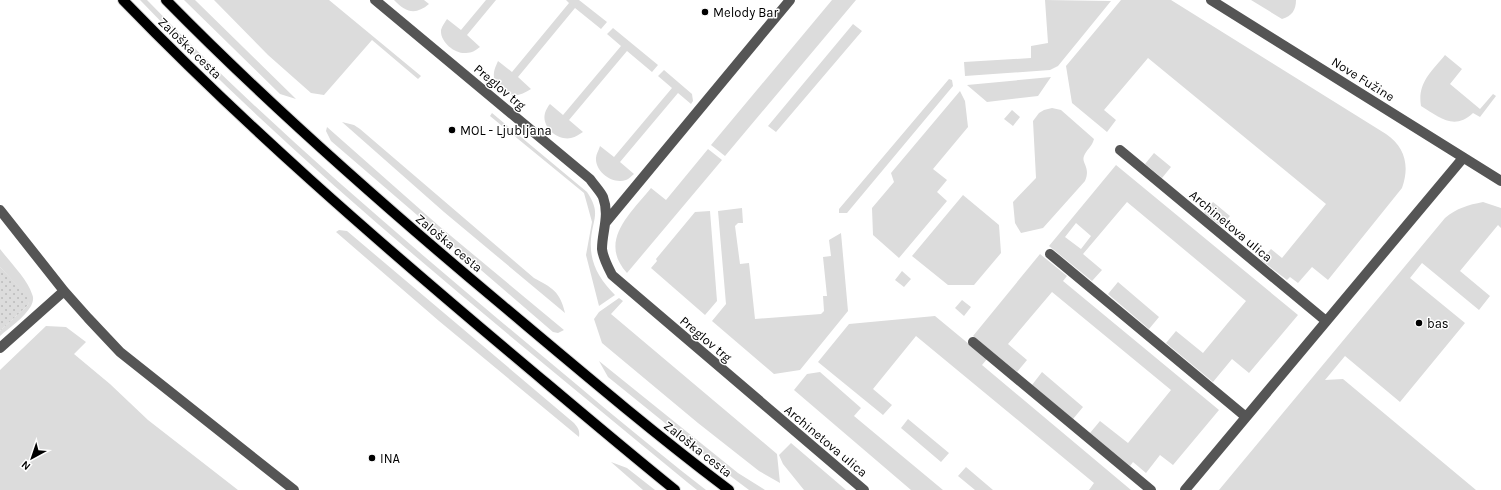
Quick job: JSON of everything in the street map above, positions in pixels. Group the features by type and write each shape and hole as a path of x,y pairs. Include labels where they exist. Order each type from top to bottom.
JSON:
{"main road":[{"name":"Zaloška cesta","path":"123,0 177,55 338,206 412,270 675,490"},
{"name":"Zaloška cesta","path":"166,0 193,28 310,139 421,238 586,376 729,490"}],"street":[{"name":"Preglov trg","path":"375,0 590,179 602,196 606,210 606,222 602,249 605,262 612,275 771,411"},
{"path":"606,222 790,0"},
{"name":"Nove Fužine","path":"1211,0 1501,181"},
{"name":"Archinetova ulica","path":"1120,150 1326,322"},
{"path":"1185,490 1463,158"},
{"path":"0,210 64,291 120,352 294,490"},
{"path":"1050,254 1246,417"},
{"path":"0,348 64,291"},
{"path":"973,342 1151,490"},
{"name":"Archinetova ulica","path":"771,411 864,490"}],"shaded area":[{"path":"140,0 147,0 231,84 274,124 408,242 601,405 706,490 697,490 687,482 476,308 406,248 270,127 204,65"},
{"path":"184,0 195,0 296,99 280,94"},
{"path":"214,0 329,0 421,76 418,79 372,40 324,95 311,93 268,55"},
{"path":"394,0 424,0 429,4 420,10 411,11 403,8"},
{"path":"486,0 496,0 467,35 480,47 468,53 457,52 446,43 441,34 445,21 447,19 461,30"},
{"path":"566,0 579,0 607,22 601,29 575,8 518,77 531,89 519,95 511,95 507,93 495,80 494,71 498,61 512,72 569,3"},
{"path":"832,0 856,0 725,156 711,145"},
{"path":"1045,0 1111,1 1058,66 1050,70 965,76 964,62 1031,58 1031,46 1048,43"},
{"path":"1121,0 1171,0 1386,134 1398,145 1402,151 1406,172 1402,188 1328,280 1312,267 1298,283 1290,277 1287,280 1261,260 1271,249 1282,258 1326,204 1148,58 1104,110 1116,120 1107,132 1072,103 1066,66"},
{"path":"1251,0 1296,0 1293,12 1282,19"},
{"path":"853,24 862,31 776,132 768,126"},
{"path":"613,28 658,65 652,72 627,51 569,120 583,132 571,138 556,135 548,128 544,118 547,108 550,104 563,115 621,46 607,34"},
{"path":"1445,55 1462,69 1450,84 1480,109 1493,94 1496,96 1480,117 1473,113 1466,118 1453,122 1440,118 1421,106 1420,98 1423,84"},
{"path":"664,70 692,94 693,101 691,104 678,93 620,162 634,174 627,180 616,181 611,179 598,168 596,163 596,156 600,146 614,157 672,88 658,76"},
{"path":"1051,77 1038,96 987,102 967,85"},
{"path":"949,79 952,80 953,86 847,213 839,213 839,209"},
{"path":"960,91 965,101 968,127 933,169 947,180 937,192 947,201 899,258 873,235 872,208 894,182 891,173"},
{"path":"1052,108 1061,110 1094,139 1083,159 1087,169 1087,176 1085,181 1043,228 1021,233 1015,223 1013,202 1036,178 1033,121 1039,113"},
{"path":"1012,110 1020,117 1013,126 1004,119"},
{"path":"492,113 587,192 591,199 595,211 591,239 593,263 604,283 615,295 599,306 586,255 592,222 584,193 490,116"},
{"path":"342,122 354,125 360,129 534,278 554,291 561,300 565,313 444,212"},
{"path":"327,127 439,226 564,330 558,333 553,332 331,141 326,131"},
{"path":"708,149 722,160 627,273 619,261 616,250 616,239 620,228 651,188 666,200"},
{"path":"1154,153 1171,167 1162,178 1145,164"},
{"path":"1116,165 1298,315 1249,373 1232,359 1213,382 1166,343 1176,331 1203,353 1246,301 1127,202 1083,254 1102,270 1092,281 1049,246","holes":["1076,223 1091,236 1081,249 1065,237"]},
{"path":"963,195 999,225 1001,253 974,285 948,285 912,256"},
{"path":"1213,202 1230,216 1221,226 1204,213"},
{"path":"1483,202 1501,208 1501,228 1498,225 1460,271 1490,296 1479,310 1422,263 1410,278 1465,323 1400,402 1345,356 1325,380 1343,379 1476,490 1219,490 1445,218 1463,207"},
{"path":"742,208 743,223 738,223 735,226 740,264 749,263 755,319 821,314 824,311 823,296 827,296 823,257 831,256 829,240 841,233 848,311 800,370 774,374 712,321 726,304 718,211"},
{"path":"710,211 717,301 705,315 651,268 657,261 656,259 695,212"},
{"path":"339,230 347,231 574,423 578,429 579,437 439,321 336,232"},
{"path":"0,249 27,283 33,296 33,302 25,314 0,336 0,331 28,305 29,298 0,267"},
{"path":"1040,254 1067,276 1063,281 1219,410 1173,465 1160,455 1146,473 1133,462 1130,466 1090,433 1100,421 1128,443 1171,390 1052,292 1008,344 1027,360 1017,372 973,336"},
{"path":"0,267 30,298 28,305 0,331"},
{"path":"902,271 911,279 904,287 895,280"},
{"path":"1118,282 1159,317 1149,329 1108,294"},
{"path":"619,298 623,301 611,314 777,454 780,483 759,471 698,423 602,343 594,319 599,312"},
{"path":"962,300 971,307 964,316 955,308"},
{"path":"935,316 987,359 982,365 1131,490 1089,490 1094,483 916,336 873,389 892,405 883,415 818,362 849,324"},
{"path":"46,326 66,327 86,342 74,354 110,384 148,420 238,490 0,490 0,370"},
{"path":"599,361 738,473 765,490 749,490 733,478 608,377"},
{"path":"820,372 861,408 854,416 943,490 911,490 794,390 807,374"},
{"path":"1042,372 1083,407 1073,419 1032,385"},
{"path":"908,419 949,453 941,462 901,428"},
{"path":"791,443 846,490 804,490 783,464 779,455"},
{"path":"611,462 627,468 655,490 643,490"},
{"path":"966,467 993,490 975,490 958,476"}],"place":[{"name":"Melody Bar","path":"705,12"},
{"name":"MOL - Ljubljana","path":"452,130"},
{"name":"bas","path":"1419,323"},
{"name":"INA","path":"372,458"}]}
